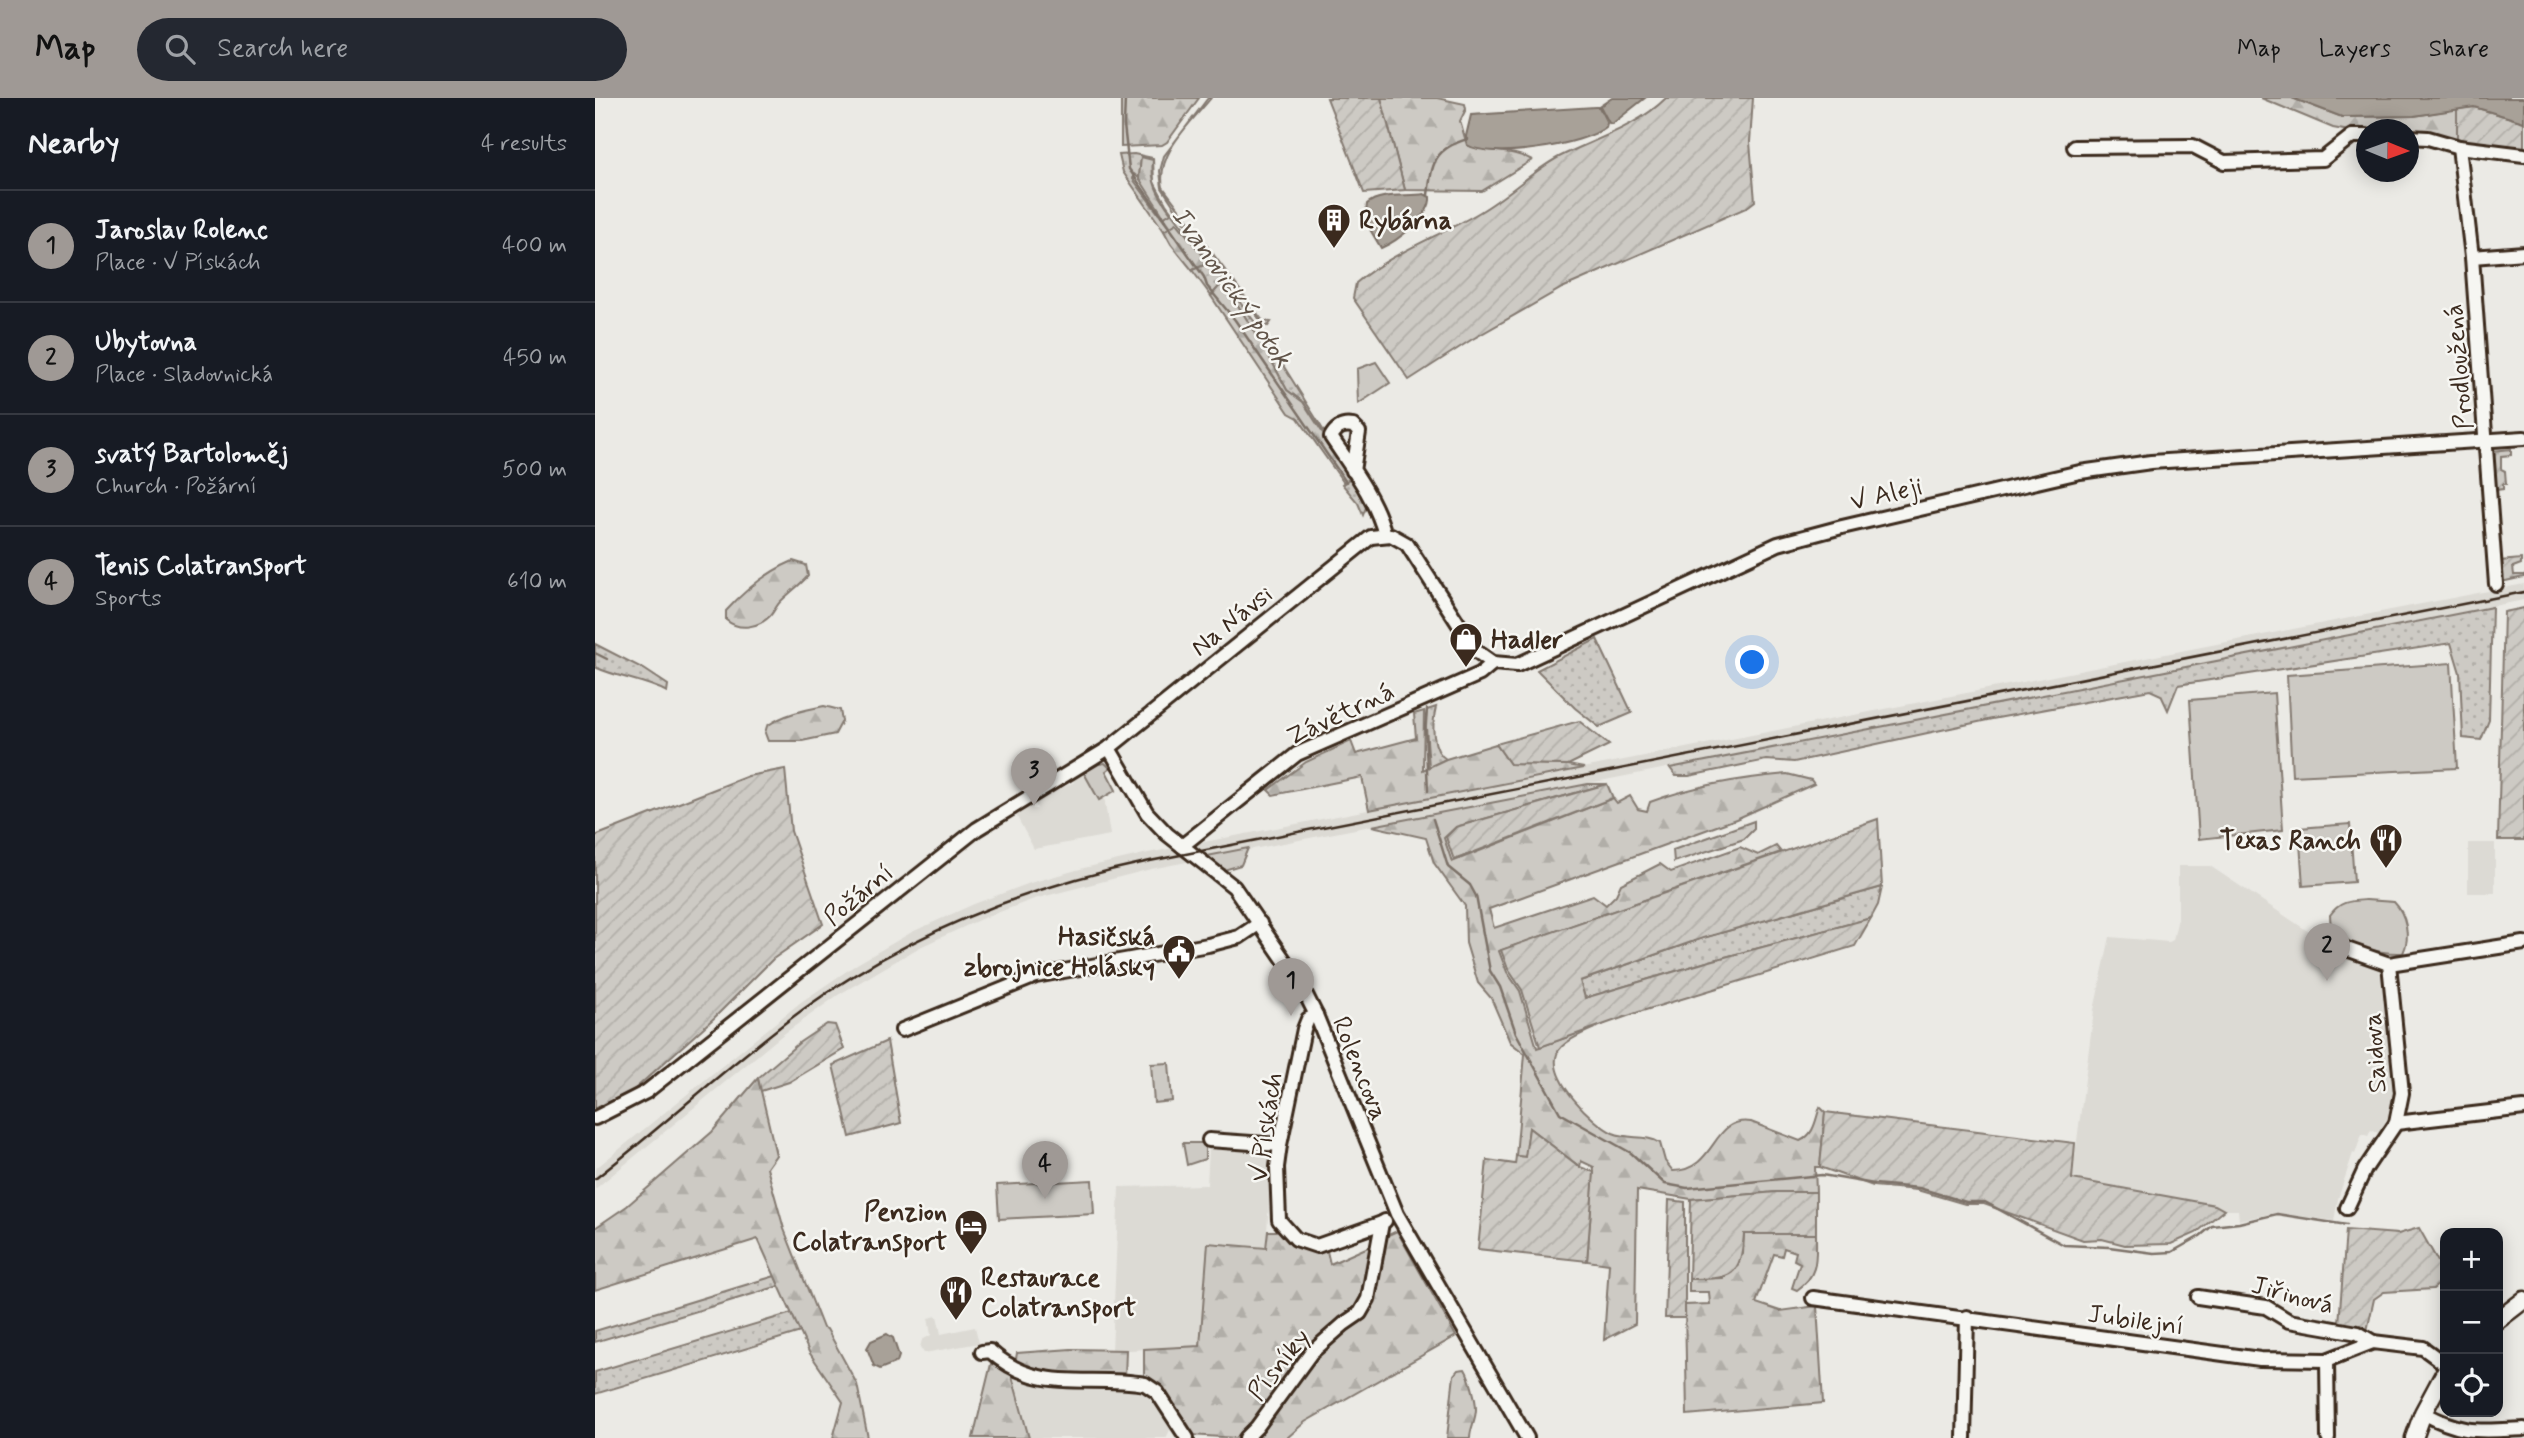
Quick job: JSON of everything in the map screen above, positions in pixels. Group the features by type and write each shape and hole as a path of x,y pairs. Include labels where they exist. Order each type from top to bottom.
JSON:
{"main road":[{"path":"2503,1316 2524,1300"},
{"path":"2414,1438 2423,1413 2440,1381"}],"street":[{"path":"2074,147 2193,146 2224,162 2323,159 2352,135 2356,135"},
{"path":"2419,138 2459,147 2524,155"},
{"name":"Prodloužená","path":"2459,147 2472,257 2496,584"},
{"path":"2472,257 2524,253"},
{"name":"V Aleji","path":"1493,663 1524,663 1778,544 2098,468 2151,462 2524,438"},
{"path":"1353,471 1378,514 1385,535 1396,537 1407,544 1473,647 1493,663"},
{"name":"Na Návsi","path":"1109,748 1360,545 1371,537 1385,535"},
{"name":"Závětrná","path":"1182,846 1297,754 1479,674 1493,663"},
{"name":"Rolencova","path":"1109,748 1141,804 1167,834 1234,887 1300,984 1316,1016 1397,1214 1527,1438"},
{"name":"Požární","path":"595,1118 646,1092 986,822 1109,748"},
{"path":"902,1030 1036,976 1208,945 1239,937 1261,923"},
{"path":"2321,940 2389,964 2524,943"},
{"name":"Saidova","path":"2347,1208 2365,1169 2396,1123 2402,1093 2389,964"},
{"name":"V Pískách","path":"1316,1016 1308,1019 1304,1029 1280,1145 1277,1167 1279,1220 1296,1239 1317,1246 1382,1223"},
{"path":"2396,1123 2524,1108"},
{"path":"1209,1140 1280,1145"},
{"path":"1382,1223 1397,1214"},
{"name":"Písníky","path":"1246,1438 1258,1427 1311,1353 1343,1324 1360,1313 1368,1299 1382,1223"},
{"name":"Jubilejní","path":"1813,1297 2260,1359 2327,1360 2373,1342 2423,1348 2440,1360"},
{"name":"Jiřinová","path":"2198,1297 2266,1307 2289,1321 2358,1333 2373,1342"},
{"path":"1964,1438 1967,1317"},
{"path":"982,1352 990,1351 1031,1377 1145,1384 1157,1392 1187,1438"},
{"path":"2327,1360 2328,1438"},
{"path":"2423,1413 2447,1426 2467,1431 2503,1434 2524,1429"}],"shaded area":[{"path":"1612,98 1645,98 1612,124 1600,106"},
{"path":"2292,98 2524,98 2524,122 2474,107 2414,116 2342,117"},
{"path":"1599,107 1607,123 1606,127 1579,140 1516,151 1479,149 1467,145 1466,136 1471,115"},
{"path":"1424,194 1430,197 1425,212 1404,234 1381,248 1365,221 1367,204 1387,196"},
{"path":"2524,584 2524,600 1151,869 1034,899 981,919 920,947 838,995 781,1036 595,1189 595,1169 801,1002 857,964 912,932 1030,883 1148,853"},
{"path":"1084,773 1098,799 1104,797 1110,835 1034,849 1016,815 1031,805 1033,809 1037,809 1035,802 1074,782 1073,779"},
{"path":"2468,843 2495,843 2495,893 2468,893"},
{"path":"2178,866 2210,866 2321,940 2386,967 2397,1094 2392,1111 2378,1133 2371,1130 2368,1136 2362,1134 2338,1199 2334,1221 2277,1213 2239,1220 2238,1210 2224,1210 2215,1205 2072,1179 2094,1010 2110,937 2169,942 2173,940 2178,918"},
{"path":"1209,1148 1272,1152 1266,1248 1208,1244 1200,1346 1112,1351 1119,1187 1207,1185"},
{"path":"937,1316 941,1334 975,1327 979,1343 924,1353 920,1347 922,1340 931,1335 928,1318"},
{"path":"887,1334 893,1338 899,1356 897,1362 880,1369 874,1366 867,1348 871,1341"},
{"path":"1010,1369 1036,1383 1142,1388 1171,1428 1166,1438 1029,1438"}],"green space":[{"path":"1121,98 1199,98 1167,142 1162,145 1121,147"},
{"path":"1208,98 1211,98 1187,126"},
{"path":"1327,98 1381,98 1405,190 1364,193"},
{"path":"1381,98 1437,98 1465,104 1466,109 1460,121 1467,145 1517,154 1532,160 1482,191 1405,190"},
{"path":"1666,98 1753,98 1750,142 1755,201 1746,208 1562,288 1471,340 1409,380 1353,298 1356,283 1416,245 1490,206 1559,157 1629,125"},
{"path":"2261,98 2292,98 2342,117 2414,116 2457,109 2457,145 2419,136 2419,119 2356,119 2356,132 2333,128"},
{"path":"2474,107 2524,122 2524,153 2457,145 2457,109"},
{"path":"1179,136 1165,162 1163,187 1263,321 1271,322 1268,326 1264,325 1162,188 1160,171 1164,156"},
{"path":"1134,154 1153,158 1154,182 1166,204 1263,333 1368,502 1363,515 1358,503 1342,484 1351,477 1303,402 1287,390 1263,345 1223,282 1211,296 1192,270 1209,263 1177,223 1171,227 1164,217 1170,213 1141,157 1139,178 1134,174 1133,179 1169,228 1164,231 1123,172 1119,155"},
{"path":"1141,157 1153,160 1156,188 1171,213 1164,217 1139,178"},
{"path":"1177,223 1209,263 1192,270 1171,244 1164,231"},
{"path":"1223,282 1263,345 1287,390 1303,402 1351,477 1344,483 1298,418 1289,413 1211,296"},
{"path":"1376,362 1390,383 1358,404 1357,369"},
{"path":"2511,449 2511,455 2501,456 2501,469 2505,471 2506,484 2503,484 2503,489 2495,490 2493,451"},
{"path":"2521,559 2521,564 2513,567 2514,575 2524,577 2501,582 2500,561"},
{"path":"793,561 806,565 808,576 780,602 770,616 748,627 737,626 726,620 726,611 749,589 774,570"},
{"path":"2492,607 2489,720 2481,740 2463,738 2460,673 2451,643 2178,685 2168,710 2161,695 2150,690 1992,719 1794,762 1766,760 1689,776 1676,776 1670,768"},
{"path":"2524,608 2524,840 2498,840 2504,612"},
{"path":"1597,639 1632,713 1599,727 1575,708 1537,670"},
{"path":"595,644 644,669 668,685 667,692 595,667"},
{"path":"2451,663 2457,768 2292,776 2287,675"},
{"path":"2274,693 2283,830 2199,839 2190,700"},
{"path":"824,706 840,710 842,721 835,734 802,741 768,741 765,733 767,726 794,713"},
{"path":"1436,707 1433,728 1435,743 1446,759 1429,767 1427,710"},
{"path":"1424,711 1423,770 1446,759 1496,744 1510,764 1568,765 1584,768 1369,810 1362,777 1273,795 1268,790 1306,762 1351,741 1356,754 1416,738 1414,714"},
{"path":"1579,721 1609,745 1568,765 1510,764 1496,744"},
{"path":"1105,763 1110,768 1106,771 1116,790 1099,800 1084,773"},
{"path":"785,769 791,831 823,924 773,959 714,1018 627,1096 595,1110 595,836 748,776"},
{"path":"1787,774 1811,780 1814,784 1736,819 1489,909 1494,928 1593,895 1606,905 1616,895 1621,884 1660,864 1671,872 1740,847 1758,855 1776,846 1781,852 1499,951 1507,972 1520,991 1537,1048 1606,1023 1571,1040 1560,1049 1556,1064 1559,1075 1574,1099 1604,1128 1619,1135 1660,1143 1665,1161 1673,1171 1698,1162 1728,1127 1738,1122 1751,1122 1800,1141 1812,1131 1820,1107 1825,1112 1820,1167 1815,1167 1816,1192 1777,1192 1691,1199 1637,1190 1635,1324 1604,1340 1609,1264 1587,1261 1594,1167 1581,1161 1580,1167 1529,1128 1526,1157 1516,1156 1525,1054 1510,1042 1491,998 1478,983 1466,943 1465,906 1434,863 1426,838 1372,826 1588,784 1607,784 1456,827 1444,838 1452,862 1613,798 1617,803 1630,796 1638,809 1647,811 1650,802 1684,791 1735,780"},
{"path":"1607,784 1613,798 1454,860 1446,837 1456,827"},
{"path":"1878,819 1882,887 1703,938 1580,981 1585,998 1871,918 1855,946 1639,1012 1540,1047 1522,990 1508,969 1501,950"},
{"path":"1754,821 1754,829 1744,839 1674,862 1673,850"},
{"path":"2350,824 2354,882 2303,886 2299,828"},
{"path":"1248,848 1241,865 1224,870 1207,856"},
{"path":"1882,887 1878,905 1871,918 1585,998 1580,981 1703,938"},
{"path":"2350,901 2394,902 2398,907 2407,933 2403,953 2365,948 2347,941 2331,930 2330,915 2338,907"},
{"path":"827,1024 835,1025 844,1049 789,1082 761,1091 758,1078 800,1042"},
{"path":"887,1041 901,1123 850,1137 833,1065"},
{"path":"1169,1063 1172,1101 1154,1103 1151,1064"},
{"path":"758,1078 776,1155 767,1168 784,1229 823,1328 827,1329 857,1384 868,1438 833,1438 843,1402 809,1352 758,1239 595,1290 595,1228 627,1206 712,1132"},
{"path":"1825,1112 2075,1143 2072,1179 2215,1205 2224,1210 2196,1233 2171,1244 2125,1245 2102,1239 2083,1240 1984,1204 1965,1204 1917,1190 1873,1186 1820,1167"},
{"path":"1529,1128 1580,1167 1594,1172 1587,1261 1478,1249 1487,1160 1515,1164 1516,1156 1525,1157"},
{"path":"1183,1143 1205,1143 1205,1159 1187,1165"},
{"path":"1092,1180 1094,1214 999,1219 997,1185"},
{"path":"1777,1192 1816,1192 1816,1234 1744,1234 1740,1260 1731,1273 1715,1278 1689,1279 1691,1199"},
{"path":"1669,1200 1685,1202 1685,1318 1665,1318"},
{"path":"2419,1228 2440,1265 2440,1283 2433,1289 2384,1292 2374,1299 2367,1331 2339,1324 2346,1230 2398,1234"},
{"path":"1277,1229 1326,1247 1330,1264 1375,1244 1364,1296 1358,1308 1236,1438 1191,1435 1144,1378 1144,1349 1200,1346 1208,1243 1266,1248 1268,1231"},
{"path":"1397,1231 1456,1336 1305,1422 1287,1438 1252,1438 1317,1354 1373,1300 1386,1236"},
{"path":"1744,1234 1816,1234 1815,1265 1804,1284 1797,1290 1792,1288 1800,1263 1794,1260 1796,1252 1784,1248 1782,1256 1774,1254 1756,1303 1780,1311 1817,1306 1823,1403 1687,1415 1685,1305 1710,1304 1709,1292 1689,1292 1689,1279 1723,1278 1743,1254"},
{"path":"775,1276 779,1286 595,1342 595,1331"},
{"path":"792,1313 801,1332 595,1394 595,1372"},
{"path":"1071,1349 1126,1350 1125,1378 1049,1376 1015,1364 1017,1353"},
{"path":"991,1364 1010,1369 1029,1438 973,1438"},
{"path":"1465,1369 1476,1405 1470,1438 1447,1438 1454,1375 1458,1370"}],"waterway":[{"name":"Ivanovický potok","path":"1125,98 1124,125 1129,169 1204,277 1207,286 1235,320 1346,482"},
{"path":"1428,195 1433,166 1441,152 1468,139"},
{"path":"595,653 607,659"},
{"name":"Ivanovický potok","path":"1427,709 1425,727 1428,791"},
{"name":"Ivanovický potok","path":"1433,819 1448,867 1470,885 1476,896 1490,971 1500,987 1516,1033 1560,1113 1631,1153 1665,1184 1687,1188 1822,1175 1919,1188 1966,1202 1985,1202 2064,1245 2154,1253 2172,1252 2212,1226 2277,1214 2347,1225"}],"railway":[{"path":"595,1179 751,1049 845,981 927,935 1013,899 1058,884 1150,861 2524,592"}],"place":[{"name":"Rybárna","path":"1334,250"},
{"name":"Hadler","path":"1466,669"},
{"name":"svatý Bartoloměj","path":"1034,806"},
{"name":"Texas Ranch","path":"2386,870"},
{"name":"Hasičská zbrojnice Holásky","path":"1179,981"},
{"name":"Ubytovna","path":"2327,981"},
{"name":"Jaroslav Rolenc","path":"1291,1016"},
{"name":"Tenis Colatransport","path":"1045,1199"},
{"name":"Penzion Colatransport","path":"971,1256"},
{"name":"Restaurace Colatransport","path":"956,1322"}]}
